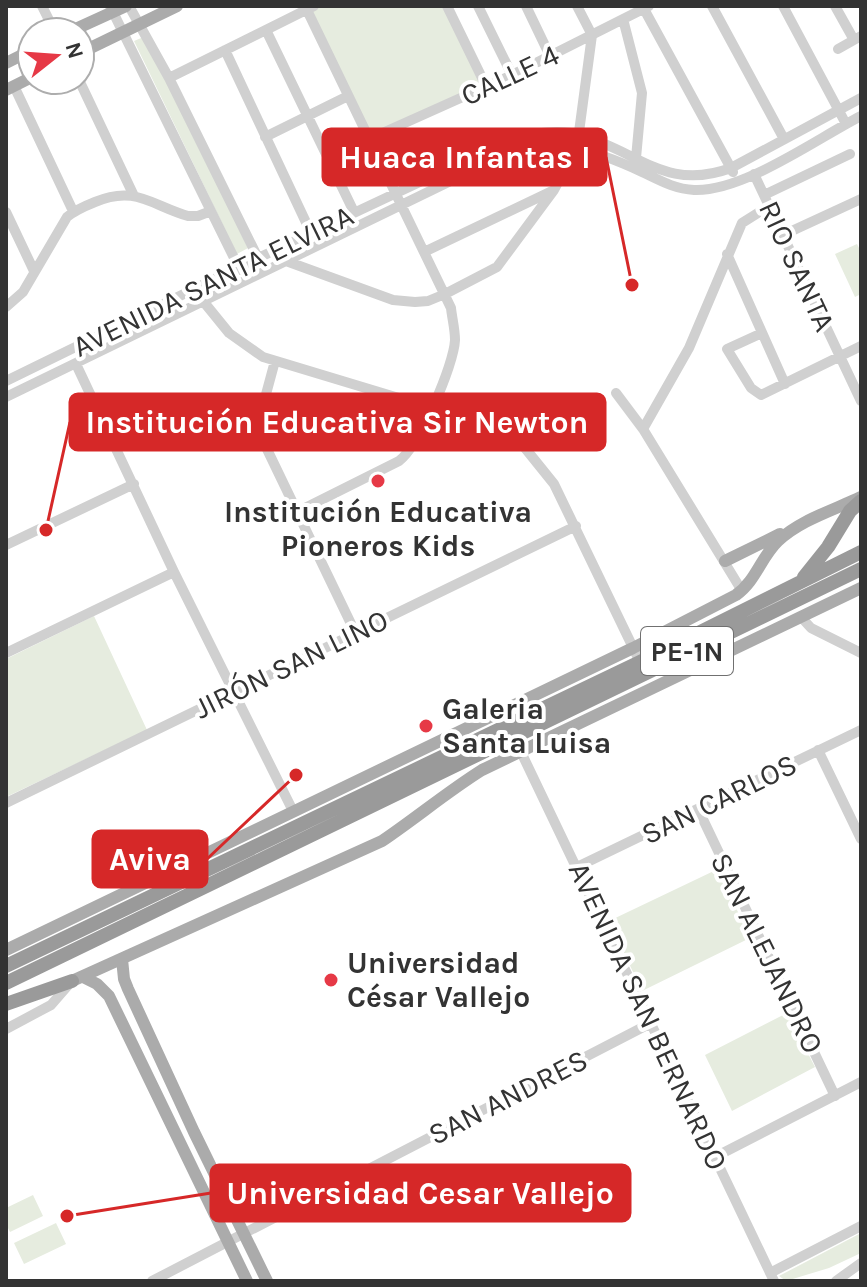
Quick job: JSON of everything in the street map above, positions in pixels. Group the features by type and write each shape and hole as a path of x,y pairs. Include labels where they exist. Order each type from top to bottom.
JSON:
{"highway":[{"path":"802,580 861,499"},
{"name":"PE-1N","path":"6,966 636,655 861,552"},
{"name":"PE-1N","path":"6,983 861,569"},
{"path":"6,1004 77,979"}],"main road":[{"path":"112,9 128,6"},
{"path":"96,45 177,6"},
{"path":"725,561 773,536 861,499"},
{"path":"6,950 293,811 636,655 742,591 775,543 791,531"},
{"path":"77,979 382,841 441,796 482,770 861,588"},
{"path":"122,959 128,989 267,1281"},
{"path":"77,979 97,984 109,996 247,1281"},
{"path":"168,1120 185,1113"}],"street":[{"path":"128,6 169,78 265,271"},
{"path":"447,6 486,86"},
{"path":"478,6 512,75"},
{"path":"526,6 550,56"},
{"path":"286,261 393,300 415,302 445,294 497,267 554,190 577,147 592,35 577,6"},
{"path":"712,6 784,139"},
{"path":"783,6 846,124"},
{"path":"835,6 857,38 838,49"},
{"path":"169,78 309,7 348,96 451,308 455,342 433,407 409,454 297,512"},
{"path":"646,7 738,182"},
{"name":"CALLE 4","path":"369,139 512,75 646,7"},
{"path":"112,9 246,280"},
{"path":"623,19 642,93 636,158"},
{"path":"266,30 354,212"},
{"path":"225,50 311,233"},
{"path":"10,88 73,211"},
{"path":"87,96 134,196"},
{"path":"265,137 348,96"},
{"name":"AVENIDA SANTA ELVIRA","path":"9,380 513,138 555,132 579,134 670,174 710,176 731,168 861,98"},
{"name":"AVENIDA SANTA ELVIRA","path":"6,397 500,157 533,149 577,147 613,159 678,188 711,189 738,182 861,116"},
{"path":"764,195 850,154"},
{"name":"RIO SANTA","path":"754,174 861,401"},
{"path":"424,252 554,190"},
{"path":"6,307 23,292 73,211 117,194 134,196 188,216 211,211"},
{"path":"783,235 861,199"},
{"path":"643,429 689,348 742,223 769,206"},
{"path":"6,212 34,271"},
{"path":"727,254 785,384"},
{"path":"203,301 229,333 263,357 498,428 525,448 545,471 576,526 636,655"},
{"path":"762,333 727,349 755,394 761,395 861,346"},
{"path":"47,361 53,375"},
{"path":"275,361 262,409 262,431 268,453 355,632"},
{"path":"76,364 174,572 293,811"},
{"path":"6,367 9,380"},
{"path":"616,393 643,429 742,591"},
{"path":"6,545 134,484"},
{"name":"JIRÓN SAN LINO","path":"6,803 576,526"},
{"path":"6,653 174,572"},
{"path":"801,617 811,628 861,653"},
{"name":"SAN CARLOS","path":"577,867 699,811 861,730"},
{"path":"818,750 861,839"},
{"name":"AVENIDA SAN BERNARDO","path":"521,752 772,1277"},
{"name":"SAN ALEJANDRO","path":"699,811 835,1096"},
{"path":"6,1029 51,1005 77,979"},
{"name":"SAN ANDRES","path":"152,1281 651,1023"},
{"path":"715,1157 861,1082"},
{"path":"772,1277 861,1226"},
{"path":"836,1281 861,1263"}],"shaded area":[{"path":"319,6 445,6 483,83 372,136 310,11"},
{"path":"146,36 248,248 237,254 134,41"},
{"path":"857,244 861,252 861,294 855,297 835,254"},
{"path":"94,616 147,730 6,797 6,659"},
{"path":"718,869 750,938 642,991 609,921"},
{"path":"787,1013 815,1067 732,1111 705,1055"},
{"path":"33,1195 43,1216 10,1232 6,1224 6,1208"},
{"path":"56,1223 66,1244 24,1264 14,1243"},
{"path":"861,1233 861,1253 829,1268 786,1281 779,1276"}],"place":[{"name":"Huaca Infantas I","path":"632,285"},
{"name":"Institución Educativa Pioneros Kids","path":"378,481"},
{"name":"Institución Educativa Sir Newton","path":"46,530"},
{"name":"Galeria Santa Luisa","path":"426,726"},
{"name":"Aviva","path":"296,775"},
{"name":"Universidad César Vallejo","path":"331,980"},
{"name":"Universidad Cesar Vallejo","path":"67,1216"}]}
